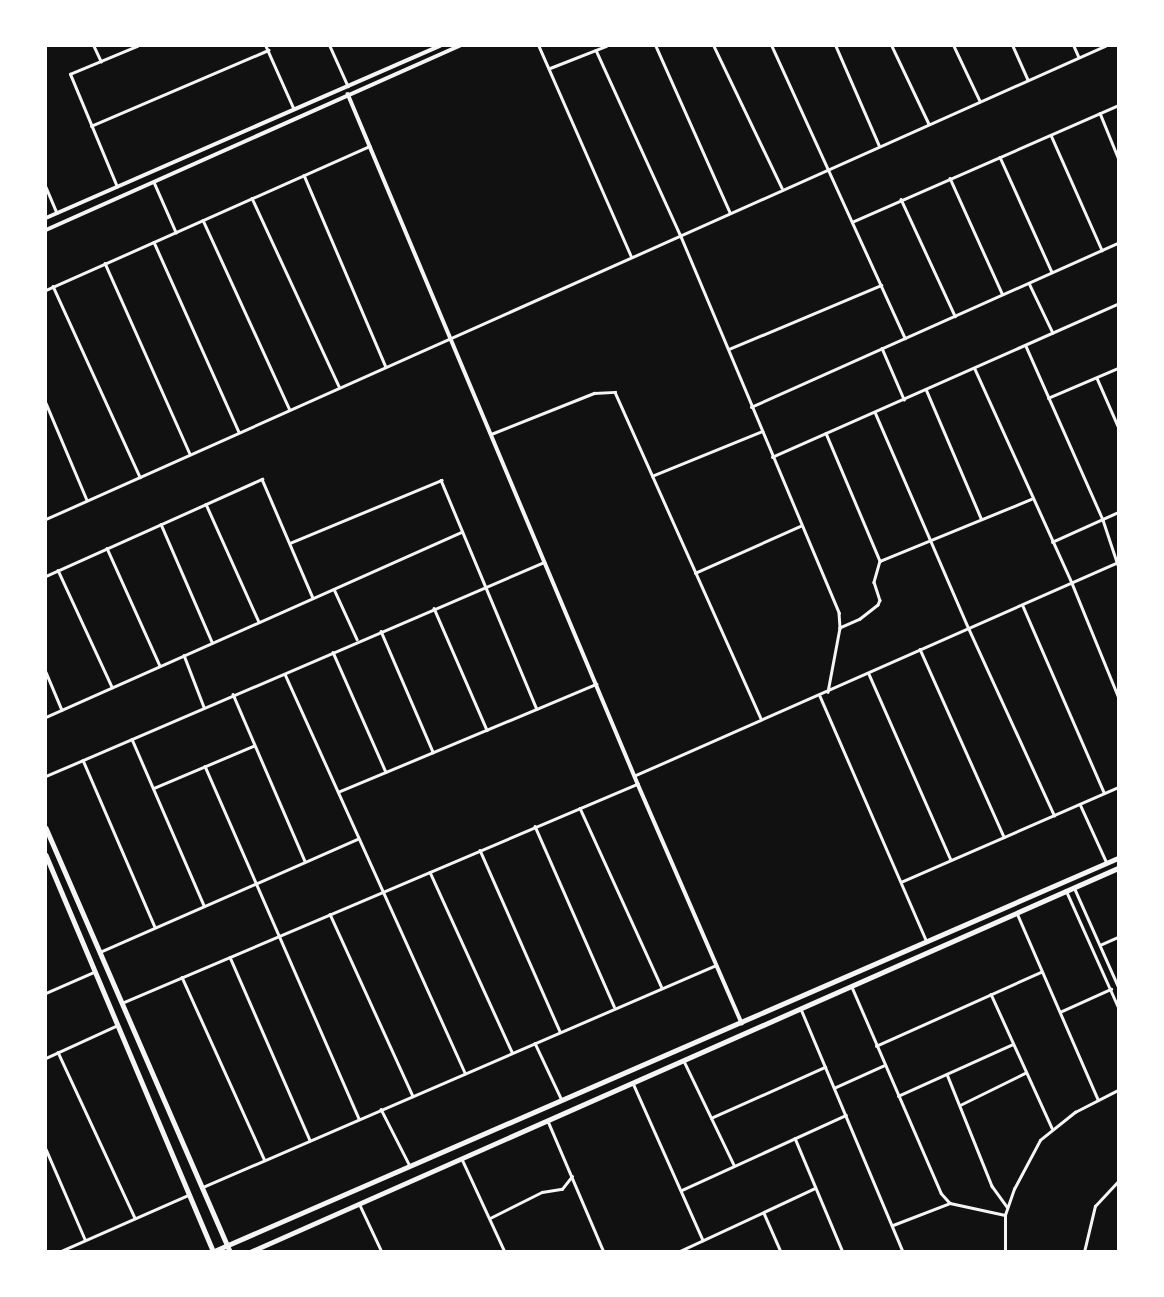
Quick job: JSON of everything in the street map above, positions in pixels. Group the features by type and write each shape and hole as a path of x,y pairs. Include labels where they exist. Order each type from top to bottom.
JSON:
{"main road":[{"path":"46,828 49,842 100,952 230,1251"},
{"path":"46,859 120,1024 213,1251 1118,858"},
{"path":"250,1251 1118,868"},
{"path":"833,983 833,988 839,992"},
{"path":"806,995 810,999 808,1006"},
{"path":"498,1129 496,1135 501,1141"},
{"path":"470,1141 476,1145 475,1152"},
{"path":"260,1251 264,1245"}],"street":[{"path":"94,46 101,61"},
{"path":"117,187 70,74 137,46"},
{"path":"266,46 294,109"},
{"path":"330,46 348,86"},
{"path":"46,218 440,46"},
{"path":"46,230 460,46"},
{"path":"539,46 631,256"},
{"path":"550,68 606,46"},
{"path":"656,46 730,212"},
{"path":"714,46 783,189"},
{"path":"772,46 905,338"},
{"path":"836,46 879,146"},
{"path":"892,46 929,124"},
{"path":"954,46 980,101"},
{"path":"1013,46 1028,80"},
{"path":"1074,46 1079,57"},
{"path":"46,519 450,336 1105,46"},
{"path":"91,126 268,50"},
{"path":"596,50 680,234 839,613 840,628 828,692"},
{"path":"348,94 634,775 742,1023"},
{"path":"852,222 1118,105"},
{"path":"1100,113 1118,158"},
{"path":"1051,135 1102,250"},
{"path":"46,290 371,145"},
{"path":"188,155 188,162 192,165"},
{"path":"1000,156 1052,272"},
{"path":"172,162 177,167 175,172"},
{"path":"304,175 386,366"},
{"path":"950,178 1003,294"},
{"path":"154,182 176,232"},
{"path":"46,187 57,213"},
{"path":"252,198 339,387"},
{"path":"901,199 955,316"},
{"path":"203,220 290,409"},
{"path":"154,242 239,432"},
{"path":"751,407 1118,243"},
{"path":"105,263 190,454"},
{"path":"1029,283 1053,333"},
{"path":"728,349 881,285"},
{"path":"53,286 140,477"},
{"path":"772,457 1118,304"},
{"path":"634,775 803,700 820,696 920,649 1118,563 1103,520 1026,346"},
{"path":"882,348 904,399"},
{"path":"975,368 1031,499 1072,583 1118,696"},
{"path":"1048,398 1118,368"},
{"path":"1097,378 1118,426"},
{"path":"926,389 981,518"},
{"path":"491,434 594,393 615,392 761,719"},
{"path":"46,403 87,500"},
{"path":"875,412 969,629 1054,815"},
{"path":"652,476 762,431"},
{"path":"825,433 880,561 874,582 880,600 878,605 860,619 840,628"},
{"path":"46,576 262,479 313,598"},
{"path":"290,543 441,480 537,709"},
{"path":"880,561 1031,499"},
{"path":"206,504 259,622"},
{"path":"1052,542 1118,512"},
{"path":"161,524 212,642"},
{"path":"695,573 802,526"},
{"path":"46,717 461,531"},
{"path":"107,548 160,666"},
{"path":"46,776 544,561"},
{"path":"58,570 112,687"},
{"path":"334,589 358,641"},
{"path":"1023,606 1104,793"},
{"path":"434,608 487,730"},
{"path":"381,631 433,752"},
{"path":"920,649 1004,837"},
{"path":"333,652 386,772"},
{"path":"184,655 204,707"},
{"path":"46,672 62,710"},
{"path":"285,673 465,1073"},
{"path":"869,674 951,860"},
{"path":"338,792 597,684"},
{"path":"233,694 253,746 305,861"},
{"path":"820,696 927,942"},
{"path":"132,739 204,905"},
{"path":"153,788 253,746"},
{"path":"83,760 155,928"},
{"path":"205,766 359,1119"},
{"path":"122,1003 638,784"},
{"path":"901,882 1118,787"},
{"path":"1080,804 1107,863"},
{"path":"580,808 661,987"},
{"path":"536,827 615,1007"},
{"path":"100,952 358,839"},
{"path":"480,850 560,1031"},
{"path":"430,872 512,1052"},
{"path":"1074,887 1118,986"},
{"path":"1066,890 1118,1006"},
{"path":"1017,913 1098,1099"},
{"path":"330,914 413,1096"},
{"path":"1100,944 1118,937"},
{"path":"230,957 310,1140"},
{"path":"203,1187 716,965"},
{"path":"46,993 96,971"},
{"path":"876,1046 1041,972"},
{"path":"181,978 264,1161"},
{"path":"852,986 941,1193 950,1203"},
{"path":"1059,1012 1111,989"},
{"path":"991,994 1053,1129"},
{"path":"801,1009 903,1251"},
{"path":"46,1058 120,1024"},
{"path":"535,1043 562,1100"},
{"path":"898,1096 1013,1044"},
{"path":"58,1052 135,1218"},
{"path":"684,1061 734,1166"},
{"path":"834,1088 885,1065"},
{"path":"711,1118 825,1067"},
{"path":"960,1105 1025,1073"},
{"path":"947,1074 992,1186 1007,1208"},
{"path":"634,1083 702,1240"},
{"path":"1005,1251 1007,1208 1040,1140 1098,1099 1118,1090"},
{"path":"381,1109 411,1167"},
{"path":"682,1190 846,1115"},
{"path":"548,1121 604,1251"},
{"path":"795,1138 843,1251"},
{"path":"46,1149 86,1240"},
{"path":"462,1157 505,1251"},
{"path":"490,1218 541,1192 562,1189 572,1177"},
{"path":"1084,1251 1095,1206 1118,1181"},
{"path":"678,1251 816,1188"},
{"path":"59,1251 190,1194"},
{"path":"359,1203 382,1251"},
{"path":"893,1225 950,1203 1005,1216"},
{"path":"763,1212 781,1251"}]}
